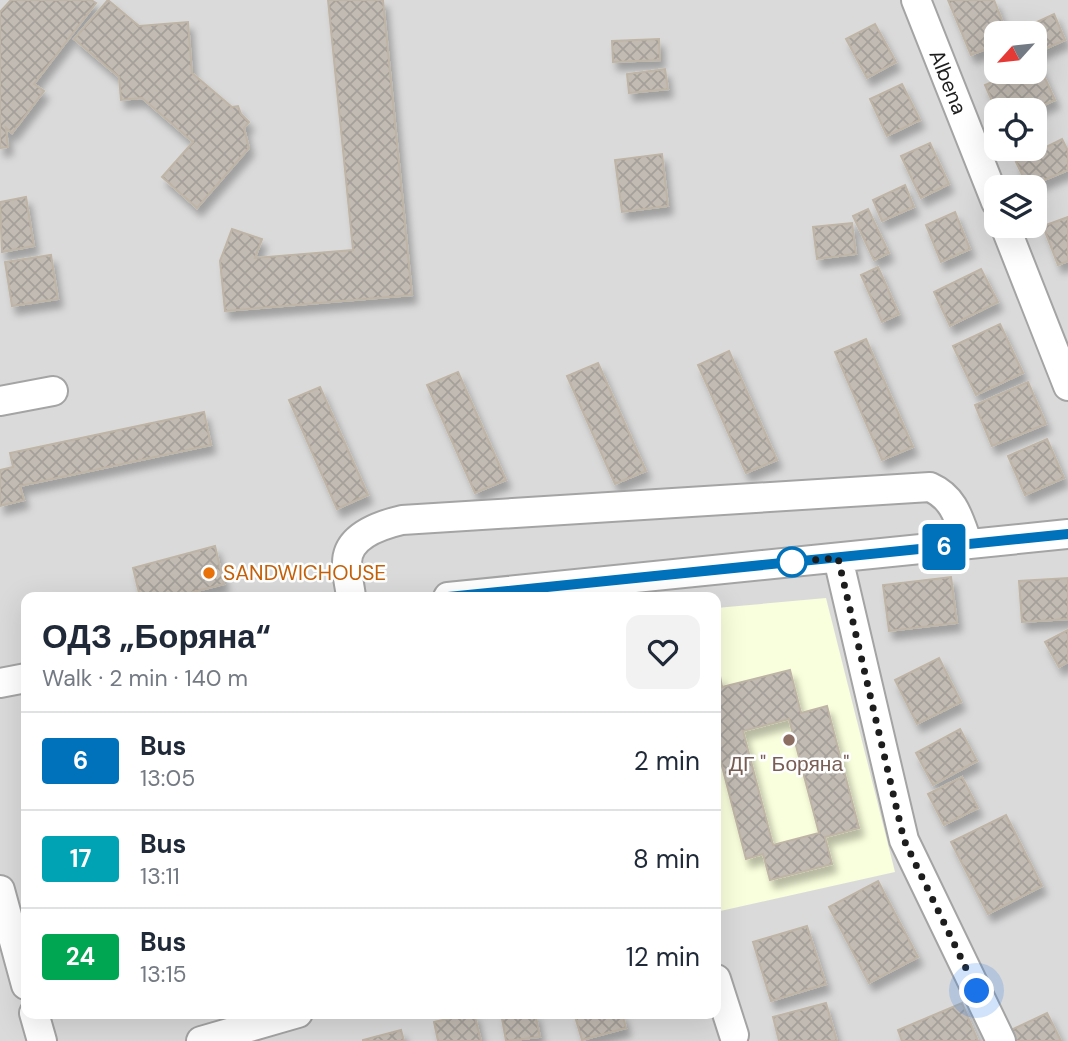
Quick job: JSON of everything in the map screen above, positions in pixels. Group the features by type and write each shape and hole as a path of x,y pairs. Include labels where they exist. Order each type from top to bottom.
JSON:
{"street":[{"name":"Albena","path":"916,0 985,175"},
{"path":"1010,238 1068,386"},
{"path":"0,401 53,391"},
{"path":"351,592 346,560 354,545 380,525 402,520 930,487 943,493 953,504 968,544"},
{"path":"534,592 603,588 838,558 1068,534"},
{"path":"838,558 904,840 1001,1041"},
{"path":"0,683 21,679"},
{"path":"0,890 21,967"},
{"path":"721,995 734,1035"},
{"path":"36,1019 42,1041"},
{"path":"201,1041 277,1019"}],"shaded area":[{"path":"0,0 1068,0 1068,1041 0,1041"},
{"name":"ДГ \" Боряна\"","path":"826,598 895,872 721,911 721,608"}],"building":[{"path":"11,0 91,0 96,3 34,84 44,91 12,133 6,128 8,147 0,148 0,12"},
{"path":"108,0 139,26 188,22 192,73 232,107 238,106 249,122 244,128 249,148 197,208 162,177 193,142 142,98 121,100 119,77 74,39"},
{"path":"328,0 383,0 412,295 225,311 220,261 232,229 262,239 255,258 353,250"},
{"path":"948,0 994,0 1002,21 984,21 984,50 971,55"},
{"path":"1054,14 1065,40 1047,48 1047,21 1039,21"},
{"path":"875,24 896,62 867,78 846,39"},
{"path":"659,39 660,60 613,62 612,41"},
{"path":"665,69 668,89 629,93 627,74"},
{"path":"1047,83 1055,100 1047,104 1047,98 991,98 985,85"},
{"path":"902,84 920,120 887,136 870,99"},
{"path":"1062,139 1068,151 1068,170 1047,179 1047,175 1022,175 1016,162 1047,161 1047,146"},
{"path":"930,143 949,184 921,198 901,156"},
{"path":"662,154 668,206 622,212 615,160"},
{"path":"905,185 914,207 882,221 873,200"},
{"path":"26,197 34,246 2,252 0,202"},
{"path":"868,209 889,253 874,260 853,216"},
{"path":"955,212 970,249 941,262 926,225"},
{"path":"1068,217 1068,261 1058,265 1047,236 1047,225"},
{"path":"852,223 856,254 817,259 813,227"},
{"path":"51,255 58,299 12,306 5,262"},
{"path":"878,267 899,314 882,322 861,275"},
{"path":"981,269 998,302 950,326 934,292"},
{"path":"1000,324 1023,373 976,395 953,346"},
{"path":"866,339 913,447 882,460 835,352"},
{"path":"729,351 777,460 746,473 698,365"},
{"path":"598,363 646,471 615,484 567,376"},
{"path":"458,372 506,480 475,493 427,385"},
{"path":"1028,382 1046,424 992,446 975,405"},
{"path":"320,387 368,495 337,509 289,400"},
{"path":"204,412 211,445 20,486 24,500 0,506 0,470 13,467 10,453"},
{"path":"1047,439 1064,478 1025,495 1008,456"},
{"path":"215,546 224,584 193,592 139,592 133,568"},
{"path":"951,577 957,623 889,631 883,585"},
{"path":"1068,578 1068,619 1022,622 1019,581"},
{"path":"1068,630 1068,662 1059,667 1045,642"},
{"path":"939,658 961,702 917,724 895,680"},
{"path":"790,670 801,713 827,706 859,828 825,837 832,864 770,880 763,854 746,859 721,762 721,682 722,687","holes":["789,719 819,833 773,845 743,731"]},
{"path":"960,729 977,761 933,785 916,753"},
{"path":"962,777 978,808 944,825 928,794"},
{"path":"1006,815 1042,886 988,914 951,842"},
{"path":"878,881 918,957 869,983 829,907"},
{"path":"807,926 826,984 771,1001 753,942"},
{"path":"826,1003 837,1041 779,1041 773,1017"},
{"path":"962,1003 978,1041 902,1041 898,1030"},
{"path":"1047,1013 1061,1041 1012,1041 1007,1032"},
{"path":"476,1019 481,1041 438,1041 434,1022"},
{"path":"502,1019 536,1019 540,1037 506,1041"},
{"path":"576,1019 624,1019 626,1028 582,1040"},
{"path":"401,1030 404,1041 363,1041 363,1040"}],"bus line":[{"name":"6","path":"490,592 1068,534"}],"place":[{"name":"SANDWICHOUSE","path":"209,573"},
{"name":"ДГ \" Боряна\"","path":"789,740"}],"route":[{"path":"792,562 785,562 838,558 904,840 977,991"}]}
